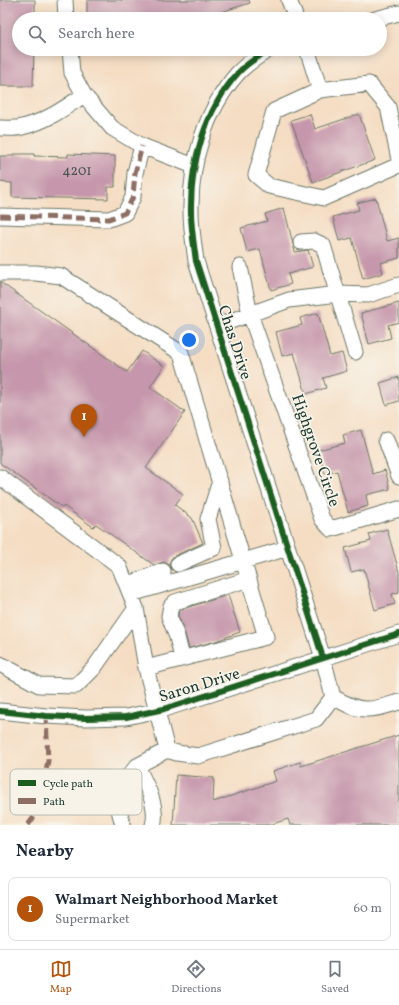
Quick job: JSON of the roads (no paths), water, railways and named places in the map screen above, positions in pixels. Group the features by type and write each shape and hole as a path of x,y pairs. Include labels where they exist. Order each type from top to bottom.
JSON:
{"street":[{"path":"64,0 65,12"},
{"path":"289,0 293,12"},
{"path":"387,16 399,13"},
{"path":"71,56 72,73 84,95 112,128 142,146 194,166"},
{"name":"Chas Drive","path":"258,56 239,73 216,105 201,139 194,166 191,211 195,254 323,658 333,697"},
{"path":"309,56 320,90"},
{"path":"399,159 388,107 369,84 320,90 274,111 256,175 269,186 324,198 399,166"},
{"path":"0,128 21,128 41,121 70,105 84,95"},
{"path":"0,216 109,219 125,213 133,197 135,173 142,146"},
{"path":"301,242 314,240 323,246 355,352"},
{"path":"240,267 250,314"},
{"path":"0,273 36,273 61,276 181,352 266,637 146,668"},
{"path":"217,326 289,300 338,294 368,295 399,285"},
{"name":"Highgrove Circle","path":"250,314 322,519 331,529 399,509"},
{"path":"386,440 399,476"},
{"path":"0,478 119,566 131,596 146,668 167,750"},
{"path":"178,564 214,548 208,519 220,481"},
{"path":"131,596 288,548"},
{"path":"0,664 39,685 76,686 94,668 131,596 163,571"},
{"path":"182,658 177,637 169,616 171,606 175,602 249,579"},
{"name":"Saron Drive","path":"0,711 46,716 86,718 126,717 157,710 399,634"},
{"path":"135,769 137,766 167,750 198,756 316,719 333,697 346,704 365,709 382,707 399,702"},
{"path":"142,776 152,797 153,825"},
{"path":"121,815 124,825"}],"place":[{"name":"Walmart Neighborhood Market","path":"84,437"}]}
